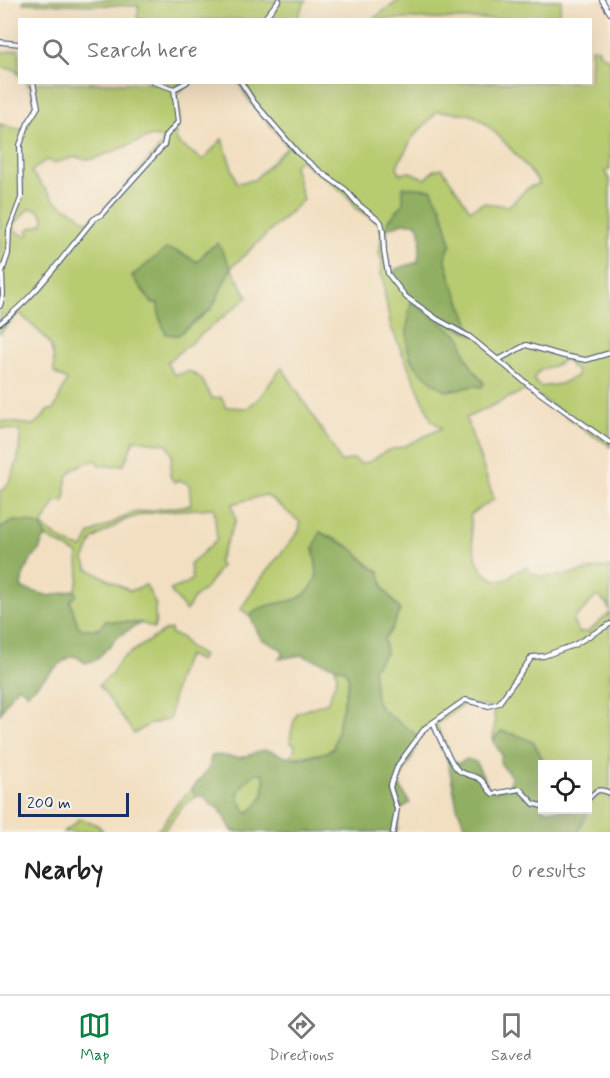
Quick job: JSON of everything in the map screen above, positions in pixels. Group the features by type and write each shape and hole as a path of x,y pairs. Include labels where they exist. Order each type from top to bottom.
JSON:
{"street":[{"path":"265,18 279,0"},
{"path":"602,0 610,13"},
{"path":"0,42 18,44"},
{"path":"0,306 3,296 2,272 8,254 9,230 21,198 20,145 28,123 38,108 33,84"},
{"path":"159,84 174,89 183,84"},
{"path":"242,84 254,102 299,154 346,190 358,204 381,222 388,274 406,297 437,319 470,337 497,360 610,442"},
{"path":"0,323 15,312 38,289 94,219 101,215 164,145 166,136 178,122 174,89"},
{"path":"497,360 526,345 586,360 610,353"},
{"path":"393,832 397,809 391,784 398,765 418,736 465,700 489,706 499,703 513,680 532,657 544,656 574,645 610,624"},
{"path":"434,722 433,727 448,757 458,770 480,779 493,794 520,789 538,805"},
{"path":"592,794 598,789 610,793"}],"green space":[{"path":"24,0 306,0 297,18 137,18 139,6 23,3"},
{"path":"400,0 562,0 558,18 373,18"},
{"path":"592,48 599,49 599,53 610,60 610,170 605,171 610,181 610,334 604,338 605,350 610,357 610,448 608,444 530,390 523,391 466,418 494,499 470,515 476,556 484,572 498,580 508,579 513,573 527,567 532,573 552,576 610,567 610,611 605,602 597,596 573,620 578,632 588,632 610,613 610,832 578,832 587,814 592,814 592,760 543,760 534,742 501,731 493,741 495,721 493,708 466,703 436,724 452,760 448,762 431,726 419,737 380,708 376,698 373,668 386,653 384,639 390,632 400,610 384,589 379,571 343,543 321,533 314,550 316,578 310,589 303,595 267,606 250,616 241,609 259,581 299,531 300,522 265,495 232,504 236,520 218,562 221,566 207,587 195,597 186,611 170,590 192,579 190,565 217,539 214,508 144,514 125,520 93,539 84,560 88,569 130,591 146,585 156,605 154,628 141,623 105,621 99,629 82,629 78,626 70,600 76,595 75,590 79,579 78,554 46,537 41,526 29,522 0,529 0,490 5,489 15,468 20,431 0,428 0,421 33,425 44,416 46,411 54,409 67,380 54,373 52,350 45,337 19,312 0,333 0,124 21,130 26,124 34,107 33,95 28,84 191,84 176,94 179,108 175,129 177,142 203,160 222,139 237,183 254,180 287,147 249,100 239,84 592,84","holes":["438,111 463,113 478,118 525,165 539,184 529,187 509,206 483,203 470,210 442,168 434,170 426,179 410,172 400,174 397,166 413,137","152,136 163,138 162,145 101,213 89,221 56,202 31,172 46,160 54,163 76,157 94,159","300,160 335,185 351,200 355,208 378,222 382,234 379,254 382,260 381,275 391,327 432,421 442,428 361,464 354,459 340,462 282,367 259,398 247,408 226,407 221,397 212,399 201,378 189,371 176,375 167,362 248,297 231,268 303,200 294,165","403,204 441,207 451,244 445,257 451,279 474,335 437,317 415,301 396,281 390,270 387,253 387,223","29,208 38,210 44,217 43,223 27,230 29,234 25,236 14,230 13,226","207,250 231,268 212,308 178,335 166,334 159,316 158,303 152,303 132,275 177,251 198,262","435,319 461,337 469,361 484,383 482,387 446,391 409,358","566,359 577,371 577,376 560,384 540,387 534,380 541,370","134,440 167,444 172,455 170,476 174,482 179,480 189,484 191,505 132,513 90,534 83,548 61,540 42,526 56,501 65,500 67,478 73,470 96,460 99,465 124,465"]},
{"path":"18,49 18,74 15,70 0,67 0,53"},
{"path":"403,187 431,189 441,207 451,244 445,257 451,279 474,335 415,302 405,293 393,273 396,269 418,262 421,242 417,223 404,223 388,228 387,223 403,204"},
{"path":"218,243 231,268 212,308 178,335 166,334 159,316 158,303 152,303 132,276 166,249 176,251 198,262 207,250"},
{"path":"411,302 461,337 469,361 484,383 482,387 446,391 421,372 409,354 407,344"},
{"path":"13,521 29,522 41,526 46,537 23,575 21,588 50,596 75,590 77,595 70,601 78,626 82,629 99,629 105,621 141,623 120,635 96,660 85,663 72,656 62,662 28,693 18,686 0,715 0,529"},
{"path":"320,532 348,546 371,567 379,571 384,589 400,610 390,632 384,639 386,653 373,668 376,698 380,708 419,737 413,755 398,783 410,803 400,809 397,832 233,832 219,808 211,805 205,797 196,796 192,789 209,768 211,756 239,758 265,750 298,758 317,755 333,749 349,679 345,670 301,655 279,659 284,654 281,649 261,639 250,616 267,606 295,599 311,589 317,574 314,550","holes":["257,773 264,774 260,801 247,813 240,802 238,793 245,782"]},
{"path":"171,629 171,634 181,637 189,647 203,656 200,661 188,655 176,686 170,719 148,725 134,734 99,685 111,675 121,659 164,631"},
{"path":"335,667 345,670 349,679 333,749 326,753 288,758 294,752 295,745 290,742 297,713 328,702 337,677"},
{"path":"501,731 523,737 534,743 543,760 538,760 538,814 587,814 578,832 491,832 464,824 457,807 448,762 452,760 458,764 467,759 476,762 488,787 494,791 509,787 511,776 500,763 502,755 493,741"},
{"path":"257,773 264,774 264,792 257,805 247,813 240,802 238,793 245,782"},
{"path":"192,789 196,796 181,808 163,832 155,832 175,806"},
{"path":"78,819 96,824 103,832 63,832"}]}
